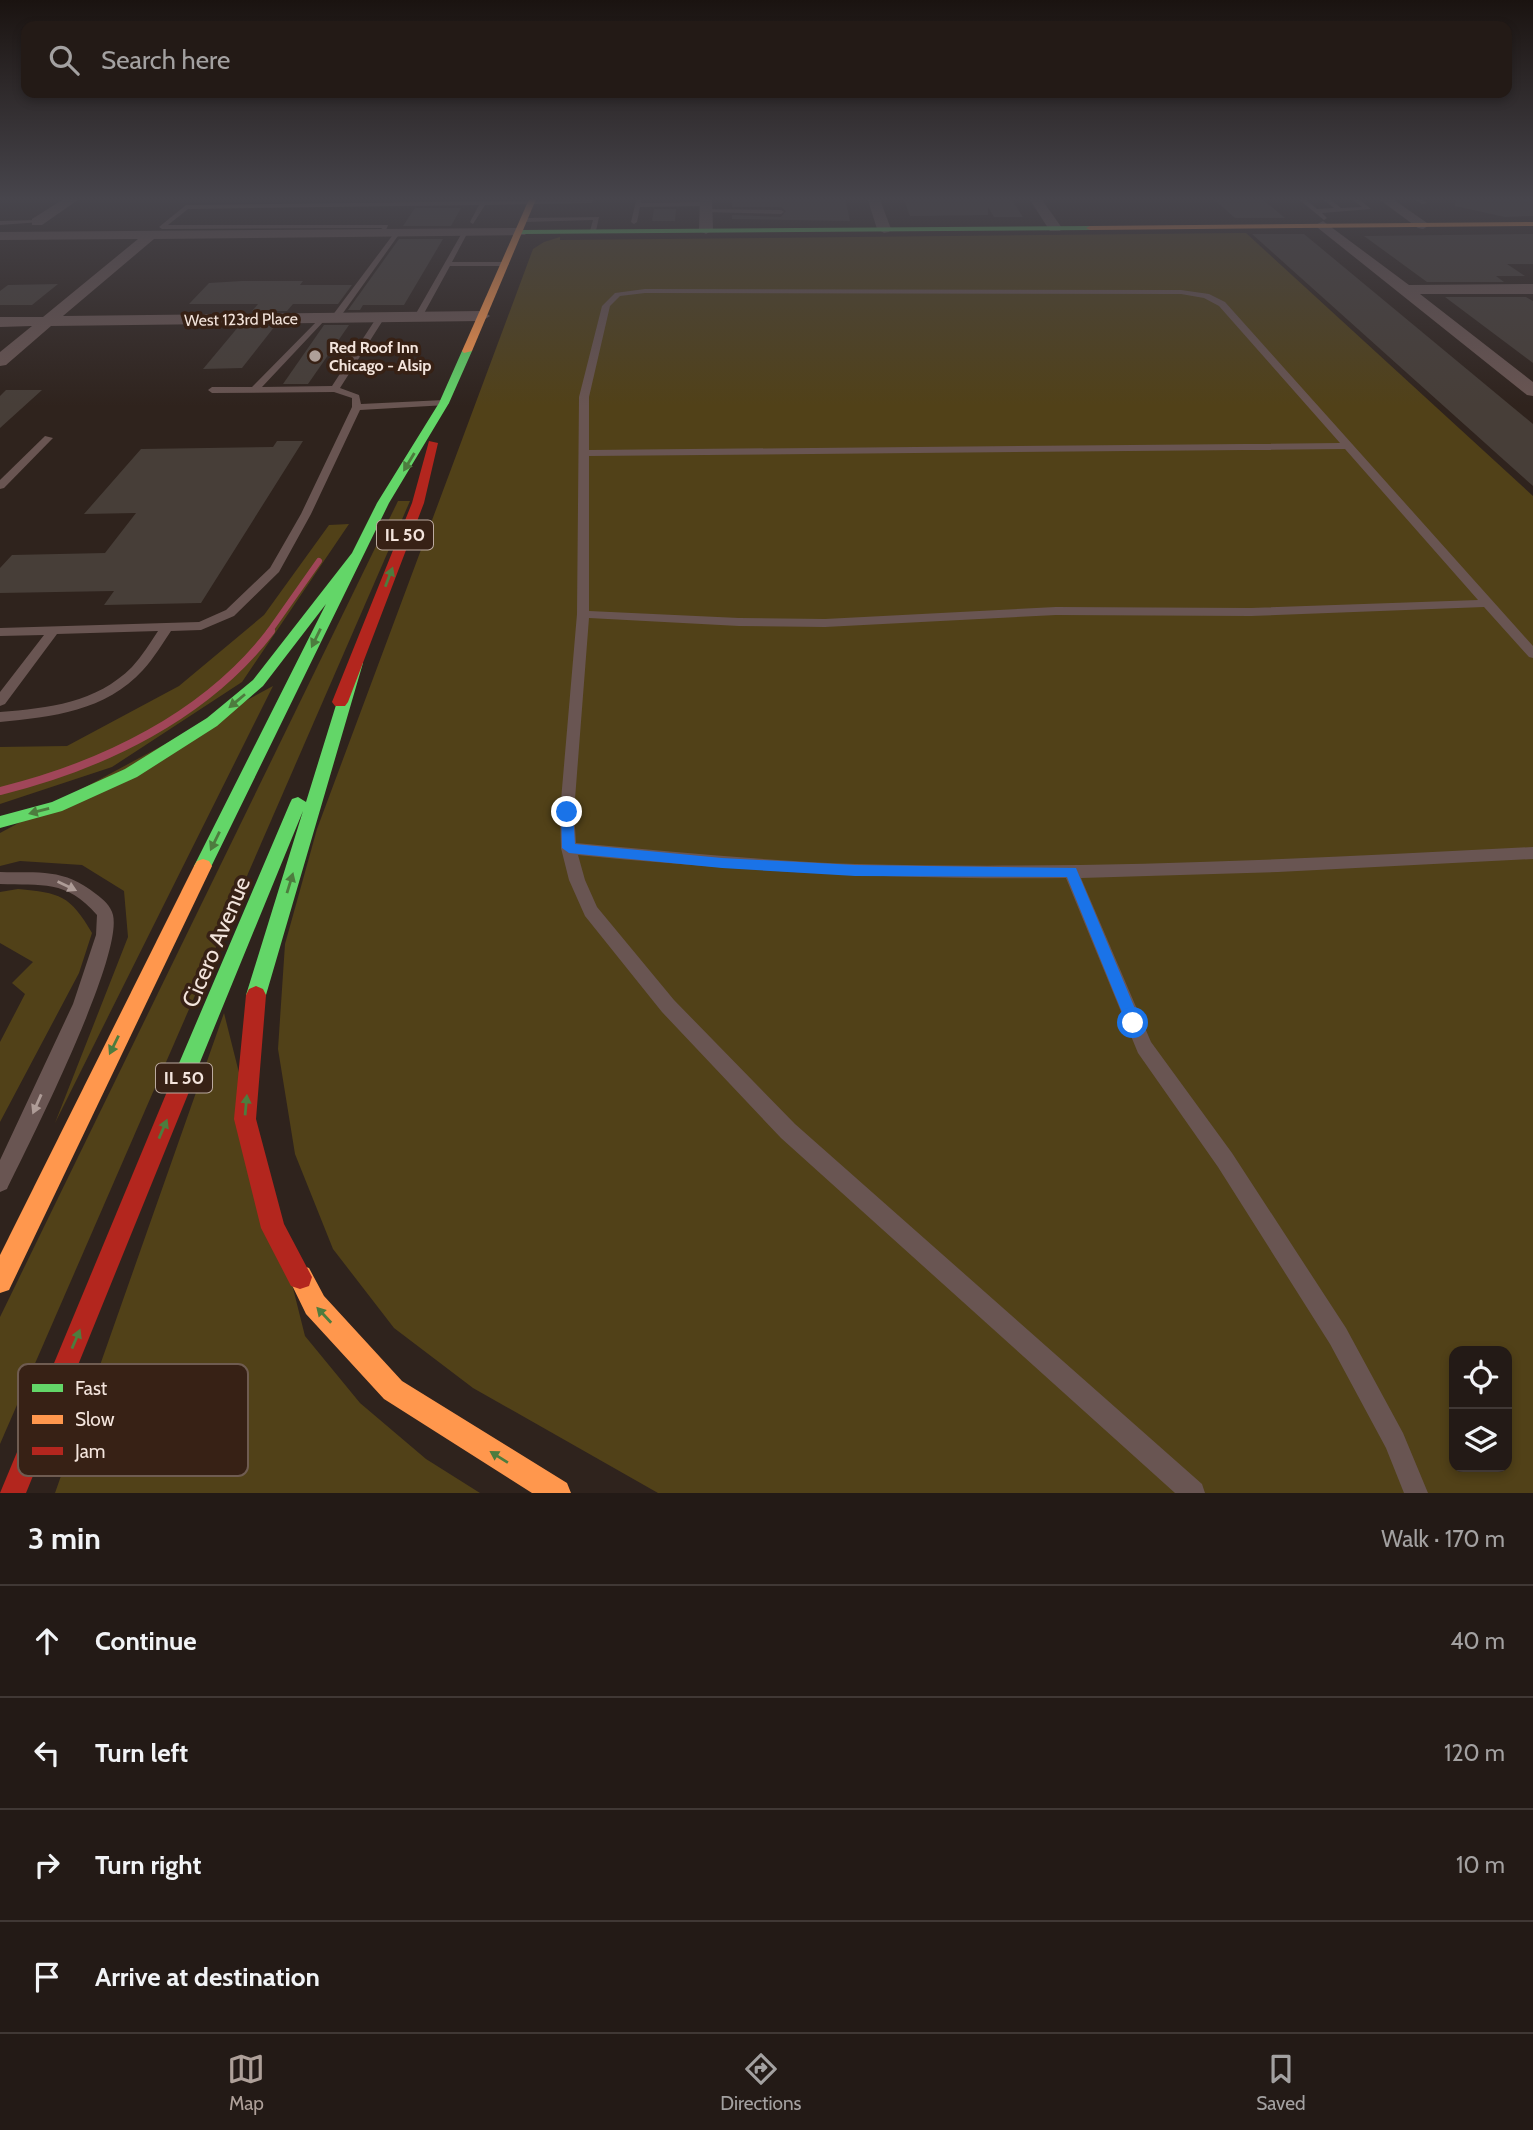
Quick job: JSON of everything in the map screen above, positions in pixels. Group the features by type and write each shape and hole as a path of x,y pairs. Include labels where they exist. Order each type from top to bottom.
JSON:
{"main road":[{"name":"Cicero Avenue","path":"0,1282 95,1084 383,503 444,403 504,267"},
{"name":"Cicero Avenue","path":"65,1364 356,663 418,503 444,403"},
{"path":"0,822 56,807 131,773 212,722 258,683 358,555"},
{"path":"356,663 254,1002 244,1119 273,1228 315,1305 393,1390 557,1493"},
{"name":"Cicero Avenue","path":"12,1493 19,1476"}],"street":[{"path":"0,361 113,267"},
{"path":"1379,267 1404,290 1533,391"},
{"path":"1404,290 1533,289"},
{"name":"West 123rd Place","path":"0,321 482,316"}],"lane":[{"path":"255,389 328,318 370,267"},
{"path":"418,317 446,267"},
{"path":"1193,1493 788,1131 668,1006 591,911 569,848 567,812 583,614 584,397 606,306 612,297 620,293 645,291 1196,293 1222,304 1533,654"},
{"path":"335,389 381,317"},
{"path":"0,632 201,626 230,613 254,593 275,570 306,514 357,407 356,397 335,389 212,390"},
{"path":"357,407 444,403"},
{"path":"0,486 48,439"},
{"path":"584,453 1349,446"},
{"path":"583,614 739,622 825,623 1056,611 1251,612 1488,603"},
{"path":"0,717 60,712 106,694 127,680 139,667 166,629"},
{"path":"0,701 53,631"},
{"path":"569,848 722,863 855,870 1071,872 1533,853"},
{"path":"1071,872 1144,1047 1233,1172 1338,1336 1395,1441 1416,1493"},
{"path":"0,878 59,880 93,899 105,915 104,937 92,980 0,1182"}],"shaded area":[{"path":"526,267 1283,267 1533,496 1533,1493 658,1493 473,1388 394,1328 333,1249 295,1154 278,1049 285,944 317,829"},
{"path":"398,501 410,501 35,1364 18,1364 18,1403 0,1444 0,1317"},
{"path":"349,524 242,682 112,767 0,804 0,747 67,746 179,686 264,615 329,525"},
{"path":"273,686 55,1123 128,937 124,891 82,865 20,861 0,866 0,833"},
{"path":"18,889 44,892 62,898 77,911 92,933 79,973 0,1122 0,1042 25,994 12,983 33,962 0,943 0,892"},
{"path":"224,1013 305,1336 360,1403 426,1459 480,1493 55,1493 61,1476 248,1476 248,1364 100,1364"}],"building":[{"path":"379,267 427,267 404,305 363,305 360,310 348,310"},
{"path":"1288,267 1343,267 1533,424 1533,486"},
{"path":"1406,267 1511,267 1525,276 1496,276 1504,282 1427,282"},
{"path":"303,281 300,285 352,285 338,304 293,304 287,311 252,311 258,304 189,304 209,283"},
{"path":"58,284 32,305 0,305 0,291 8,285"},
{"path":"1445,297 1526,297 1533,301 1533,363"},
{"name":"Red Roof Inn Chicago - Alsip","path":"324,325 349,325 308,384 283,384"},
{"path":"239,326 275,326 242,368 203,369"},
{"path":"6,390 42,390 0,428 0,396"},
{"path":"277,441 303,441 201,603 104,605 114,591 0,593 0,568 12,555 105,553 136,513 84,514 141,449 273,447"}],"waterway":[{"path":"269,632 319,561"},
{"path":"0,791 76,767 149,734 216,688 245,661 271,631"}],"traffic: fast":[{"path":"203,866 383,503 444,403 467,351"},
{"path":"0,822 56,807 131,773 212,722 258,683 357,555"},
{"path":"256,995 356,663"},
{"path":"182,1082 298,803"}],"traffic: slow":[{"path":"467,351 504,267"},
{"path":"0,1281 203,866"},
{"path":"300,1277 315,1305 393,1390 557,1493"}],"traffic: jam":[{"path":"340,702 418,503 433,443"},
{"path":"256,995 245,1119 273,1228 300,1277"},
{"path":"65,1364 182,1082"},
{"path":"12,1493 19,1476"}],"place":[{"name":"Red Roof Inn Chicago - Alsip","path":"315,356"}],"route":[{"path":"567,812 569,848 722,863 855,870 1071,872 1133,1023"}]}
